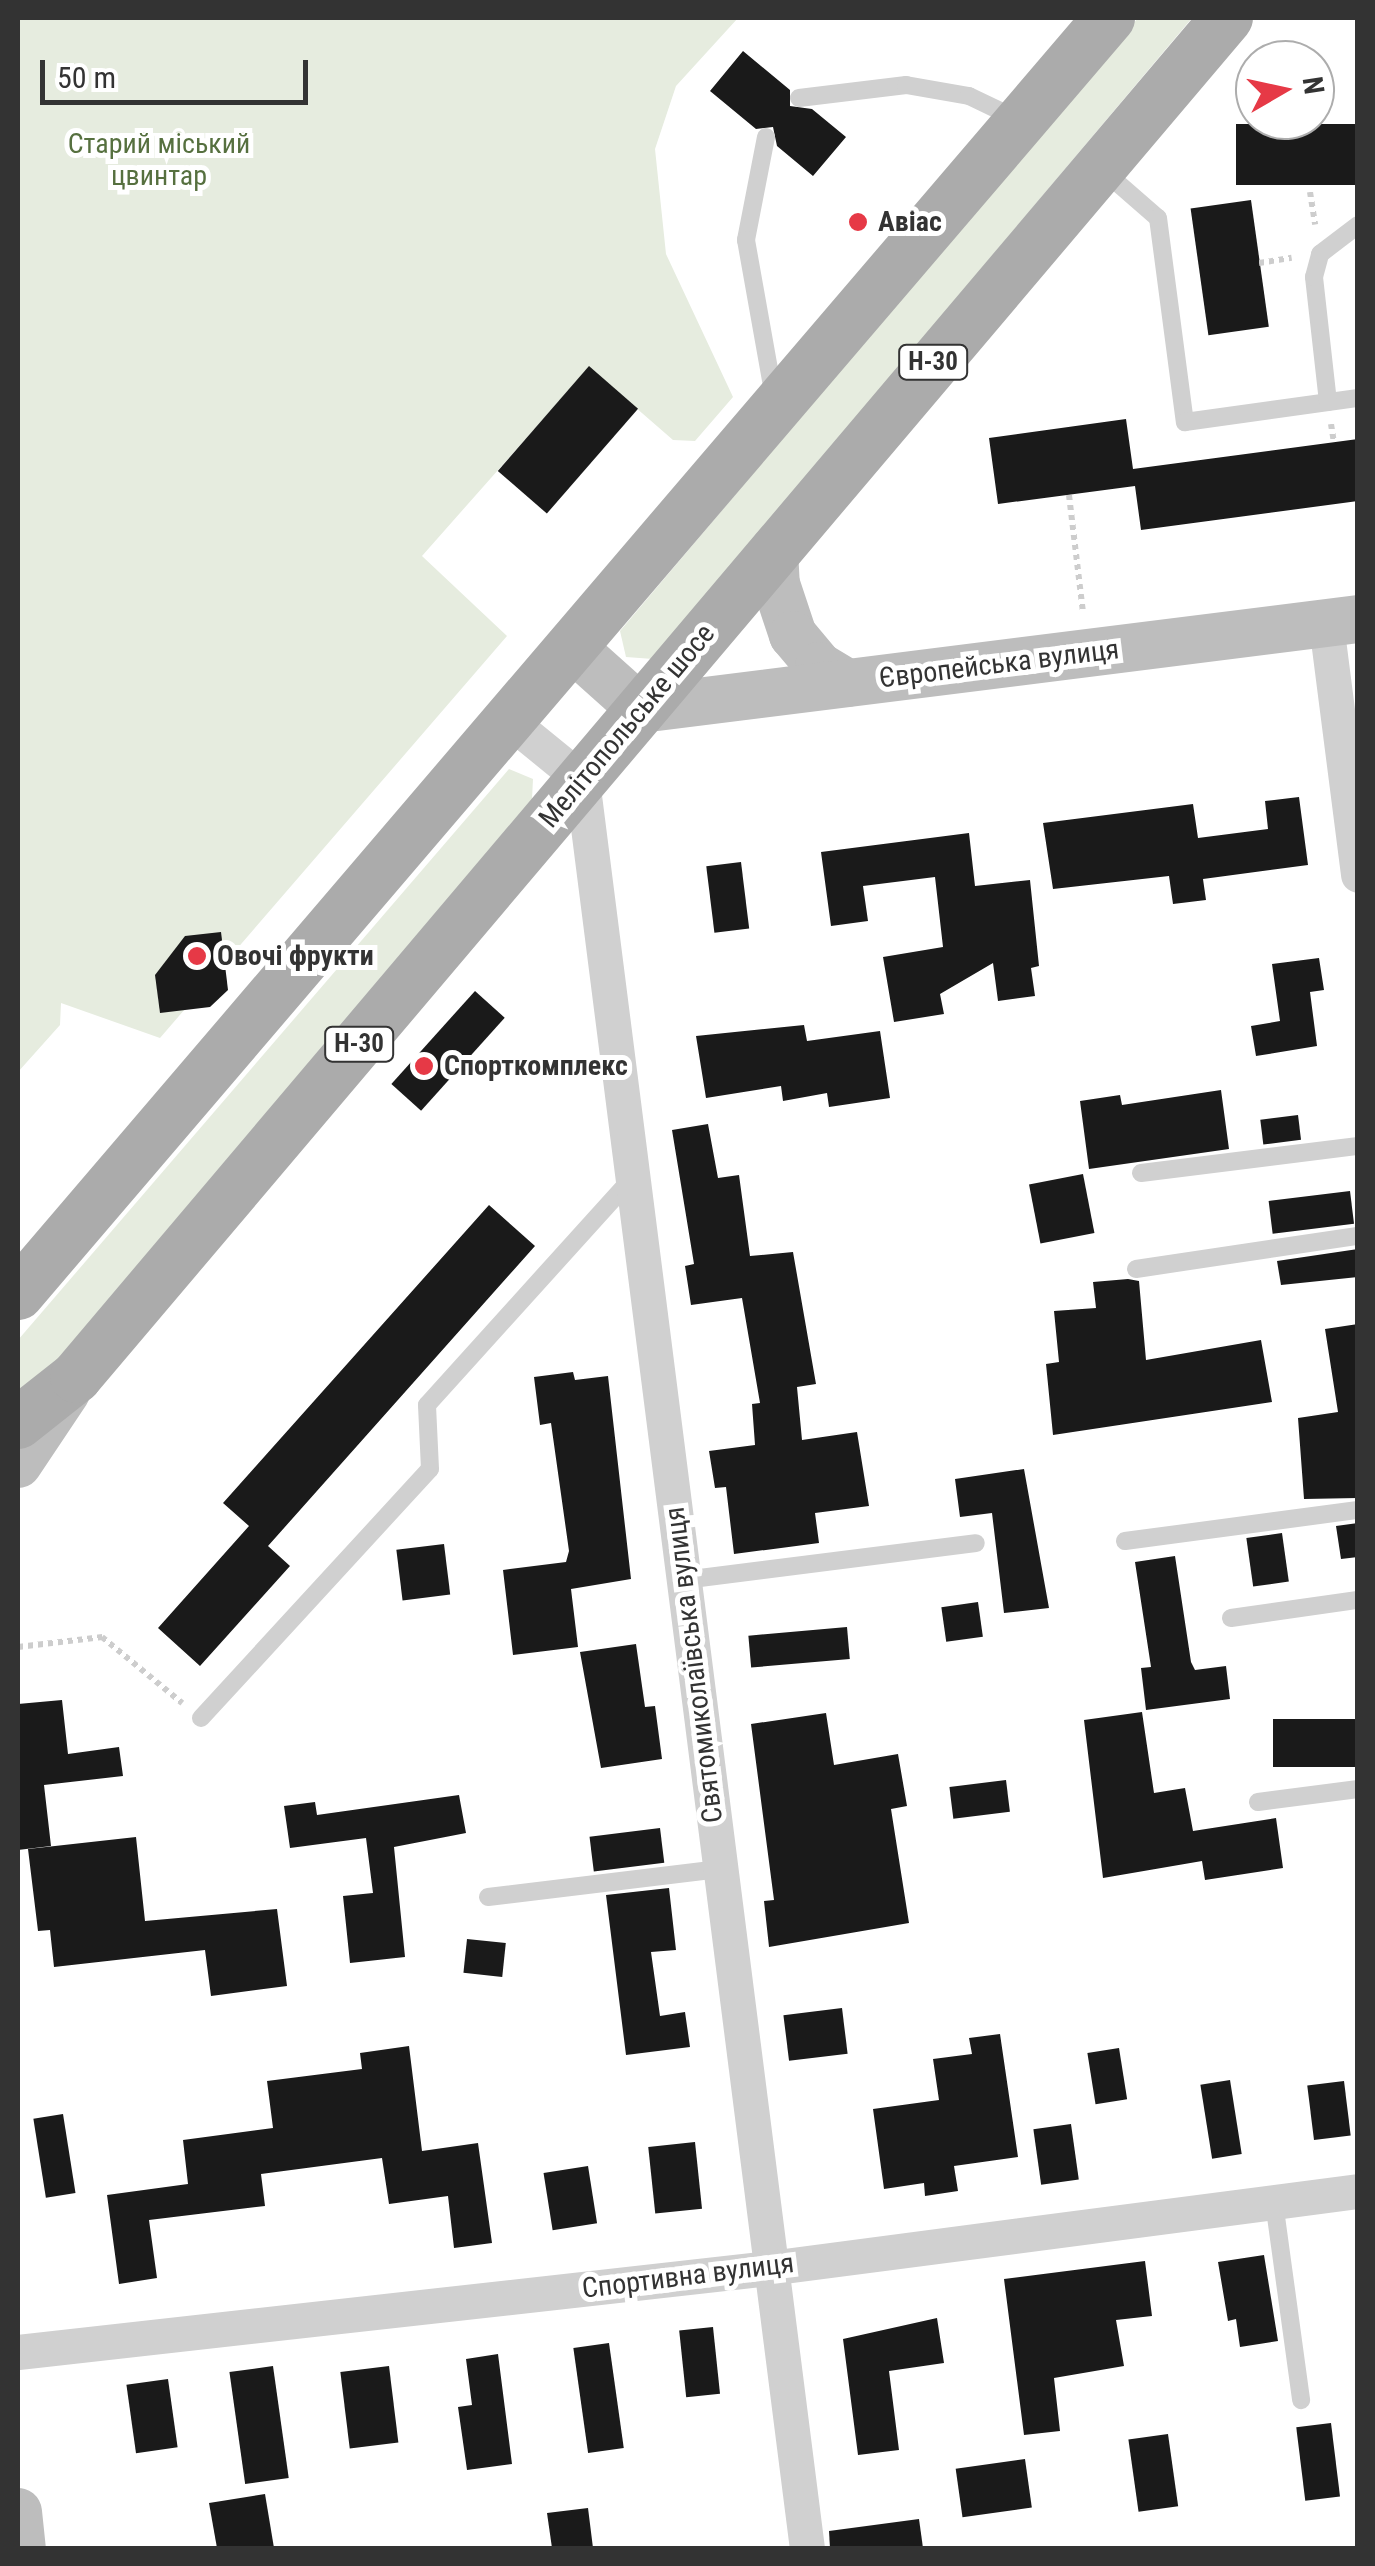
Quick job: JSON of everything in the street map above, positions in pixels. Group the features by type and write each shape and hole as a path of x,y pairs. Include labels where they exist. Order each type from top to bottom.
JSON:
{"main road":[{"path":"18,1294 512,722 776,406 1109,18"},
{"name":"Мелітопольське шосе","path":"18,1422 76,1378 1226,18"}],"street":[{"path":"774,550 776,584 793,635 819,666 847,683"},
{"path":"1342,622 1358,874"},
{"name":"Європейська вулиця","path":"641,709 1342,622"},
{"path":"574,649 641,709"},
{"path":"512,722 582,780"},
{"name":"Святомиколаївська вулиця","path":"582,780 807,2548"},
{"path":"18,1464 76,1378"},
{"name":"Спортивна вулиця","path":"18,2352 770,2268 1358,2191"},
{"path":"18,2512 22,2548"}],"lane":[{"path":"799,98 906,86 969,96 1022,121"},
{"path":"766,137 746,240 776,406"},
{"path":"1100,166 1158,218 1185,422 1358,398"},
{"path":"1328,402 1314,277 1320,254 1358,225"},
{"path":"1141,1173 1358,1146"},
{"path":"201,1718 430,1469 427,1404 634,1175"},
{"path":"1136,1268 1358,1236"},
{"path":"1124,1541 1358,1510"},
{"path":"684,1580 976,1543"},
{"path":"1231,1618 1358,1600"},
{"path":"1258,1802 1358,1790"},
{"path":"488,1897 719,1869"},
{"path":"1274,2202 1300,2400"}],"path":[{"path":"1069,495 1088,653"},
{"path":"18,1648 102,1637 201,1718"}],"green space":[{"name":"Старий міський цвинтар","path":"18,18 738,18 676,86 655,149 666,254 733,397 695,441 673,440 589,367 422,556 507,636 160,1038 61,1003 60,1025 18,1072"},
{"path":"1138,18 1192,18 653,659 626,657 620,631"},
{"path":"509,769 533,779 532,799 29,1393 18,1395 18,1340"}],"building":[{"path":"743,51 790,90 790,106 812,109 846,137 813,176 777,146 773,127 756,129 710,91"},
{"path":"1335,124 1358,124 1358,185 1236,185 1236,140 1335,140"},
{"path":"1251,200 1269,327 1208,335 1191,208"},
{"path":"589,366 638,409 547,514 498,471"},
{"path":"1126,419 1133,469 1358,439 1358,501 1141,530 1135,486 998,504 989,438"},
{"path":"1299,797 1308,865 1203,879 1206,900 1173,904 1169,876 1053,889 1043,823 1193,804 1198,838 1268,829 1265,801"},
{"path":"969,833 975,886 1030,880 1039,966 1031,968 1035,996 998,1001 993,963 940,994 944,1014 894,1022 883,957 943,947 935,877 863,886 868,921 831,926 821,852"},
{"path":"741,862 749,929 714,933 706,866"},
{"name":"Овочі фрукти","path":"221,932 228,990 210,1007 160,1013 155,975 185,936"},
{"path":"1319,958 1324,990 1310,992 1317,1046 1256,1056 1251,1026 1280,1021 1272,964"},
{"path":"475,991 505,1018 421,1111 391,1084"},
{"path":"804,1025 807,1041 880,1031 890,1098 829,1107 827,1093 783,1101 781,1086 706,1098 696,1036"},
{"path":"1221,1090 1229,1149 1089,1169 1080,1101 1120,1095 1122,1105"},
{"path":"1298,1115 1301,1140 1263,1144 1260,1120"},
{"path":"708,1124 718,1178 739,1175 750,1256 793,1252 816,1384 797,1387 802,1440 857,1432 869,1506 815,1513 819,1543 734,1554 726,1487 715,1488 709,1451 755,1445 752,1404 760,1403 742,1298 691,1305 685,1266 694,1264 672,1130"},
{"path":"1083,1174 1094,1233 1040,1243 1029,1184"},
{"path":"1350,1191 1354,1224 1273,1234 1269,1201"},
{"path":"489,1205 535,1246 268,1546 290,1566 200,1666 158,1628 249,1526 223,1503"},
{"path":"1358,1249 1358,1277 1281,1285 1277,1261"},
{"path":"1139,1281 1146,1360 1261,1340 1272,1402 1053,1435 1046,1364 1059,1362 1054,1311 1096,1308 1093,1282"},
{"path":"1358,1324 1358,1498 1304,1499 1298,1418 1338,1412 1325,1329"},
{"path":"573,1372 575,1380 608,1376 631,1579 571,1589 578,1647 513,1655 503,1570 566,1562 569,1551 551,1423 540,1425 534,1377"},
{"path":"1024,1469 1049,1608 1004,1613 992,1513 960,1517 955,1479"},
{"path":"1358,1523 1358,1557 1341,1559 1336,1526"},
{"path":"1282,1533 1289,1582 1253,1587 1246,1538"},
{"path":"444,1544 450,1595 403,1600 396,1550"},
{"path":"1175,1556 1191,1662 1195,1670 1226,1666 1230,1699 1146,1710 1141,1668 1151,1667 1135,1562"},
{"path":"978,1602 983,1637 946,1642 941,1607"},
{"path":"847,1627 850,1659 751,1668 748,1636"},
{"path":"636,1644 645,1707 655,1706 662,1759 601,1768 580,1652"},
{"path":"62,1700 68,1754 119,1747 123,1776 44,1785 51,1846 18,1850 18,1704"},
{"path":"1142,1712 1154,1793 1185,1788 1193,1831 1276,1818 1283,1868 1205,1880 1202,1861 1103,1878 1084,1720"},
{"path":"826,1713 834,1765 898,1754 907,1806 891,1809 909,1923 769,1947 764,1901 774,1900 751,1724"},
{"path":"1273,1719 1358,1719 1358,1767 1273,1767"},
{"path":"1006,1780 1010,1812 953,1819 949,1787"},
{"path":"459,1795 466,1833 394,1847 405,1957 350,1963 343,1896 373,1893 366,1838 290,1848 284,1806 315,1802 317,1815"},
{"path":"660,1828 664,1863 594,1871 590,1837"},
{"path":"136,1837 145,1921 277,1909 287,1986 211,1996 205,1950 54,1967 50,1930 38,1931 28,1849"},
{"path":"669,1888 676,1950 651,1952 660,2016 685,2012 690,2047 626,2055 606,1895"},
{"path":"467,1939 506,1943 502,1977 463,1973"},
{"path":"842,2008 848,2054 789,2061 783,2015"},
{"path":"1000,2034 1018,2157 954,2166 958,2191 925,2196 924,2183 884,2189 873,2109 939,2100 933,2059 972,2054 969,2038"},
{"path":"409,2046 422,2151 478,2143 492,2243 454,2248 448,2196 389,2204 382,2158 261,2174 265,2206 149,2220 157,2278 119,2284 107,2195 188,2184 183,2140 273,2128 267,2081 362,2069 360,2053"},
{"path":"1119,2048 1127,2099 1096,2104 1087,2053"},
{"path":"1230,2080 1242,2154 1212,2159 1200,2085"},
{"path":"1344,2081 1351,2136 1314,2140 1307,2086"},
{"path":"63,2114 76,2193 46,2198 33,2119"},
{"path":"1071,2124 1079,2179 1041,2185 1033,2129"},
{"path":"695,2142 702,2209 655,2214 648,2147"},
{"path":"588,2166 597,2223 553,2230 544,2173"},
{"path":"1264,2255 1278,2341 1240,2347 1236,2319 1228,2321 1218,2262"},
{"path":"1145,2261 1152,2316 1116,2320 1124,2366 1054,2378 1060,2431 1024,2435 1004,2279"},
{"path":"937,2318 944,2363 889,2371 899,2450 858,2455 843,2339"},
{"path":"713,2327 720,2394 686,2397 679,2331"},
{"path":"609,2343 624,2448 588,2453 573,2348"},
{"path":"498,2354 512,2464 467,2470 458,2407 472,2405 466,2359"},
{"path":"273,2366 289,2478 245,2484 229,2372"},
{"path":"389,2366 398,2442 350,2448 340,2372"},
{"path":"168,2379 178,2447 136,2453 126,2385"},
{"path":"1331,2423 1340,2496 1305,2501 1296,2427"},
{"path":"1168,2434 1178,2506 1139,2512 1128,2440"},
{"path":"1025,2459 1032,2508 963,2517 956,2469"},
{"path":"265,2494 274,2548 217,2548 209,2503"},
{"path":"588,2508 593,2548 552,2548 547,2513"},
{"path":"919,2519 923,2548 830,2548 829,2531"}],"place":[{"name":"Авіас","path":"858,222"},
{"name":"Овочі фрукти","path":"197,956"},
{"name":"Спорткомплекс","path":"424,1066"}]}
